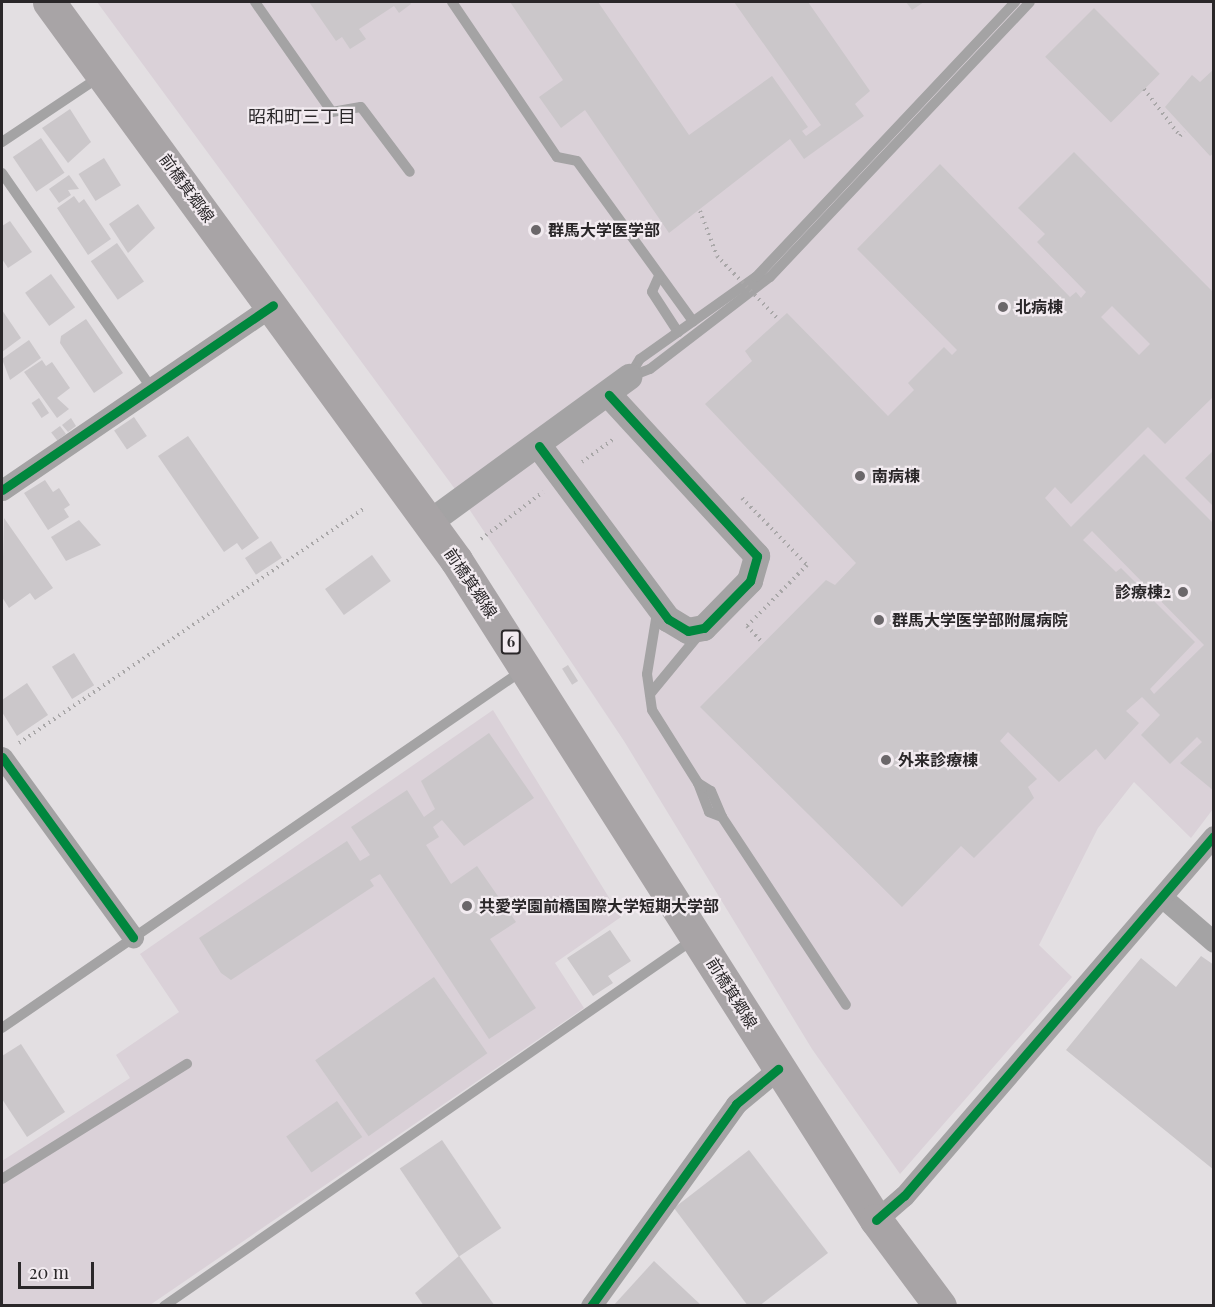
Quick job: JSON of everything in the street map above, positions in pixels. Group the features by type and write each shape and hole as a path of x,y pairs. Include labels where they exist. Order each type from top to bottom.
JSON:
{"main road":[{"name":"前橋箕郷線","path":"49,2 273,305 429,523 528,667 778,1069 876,1220 940,1305"}],"street":[{"path":"2,490 273,305"},
{"path":"429,523 609,395 629,377"},
{"path":"539,446 656,605 676,626 704,628 750,581 756,556 609,395"},
{"path":"6,752 133,937"},
{"path":"876,1220 904,1196 1163,898 1214,836"},
{"path":"1163,898 1214,942"},
{"path":"591,1305 735,1104 778,1069"}],"lane":[{"path":"255,2 332,112 361,107 410,172"},
{"path":"452,2 557,158 577,161 659,276 667,278 693,321"},
{"path":"629,377 640,359 756,277 1015,2"},
{"path":"629,377 650,369 770,277 1030,2"},
{"path":"2,142 104,74"},
{"path":"2,172 151,387"},
{"path":"659,276 652,292 678,332"},
{"path":"656,605 647,674 652,710 698,783 711,791 722,817 846,1005"},
{"path":"650,694 704,628"},
{"path":"2,1028 528,667"},
{"path":"164,1305 697,937"},
{"path":"2,1179 187,1064"}],"path":[{"path":"1144,89 1180,136 1184,131"},
{"path":"700,211 717,256 779,320"},
{"path":"6,752 363,509"}],"shaded area":[{"name":"群馬大学医学部附属病院","path":"97,2 1213,2 1213,809 1191,838 1134,782 1098,828 1039,945 1072,977 900,1174 812,1049 624,741 463,500"},
{"name":"共愛学園前橋国際大学短期大学部","path":"493,710 621,917 555,963 584,1008 150,1305 2,1306 2,1161 130,1078 116,1055 179,1012 140,954"}],"building":[{"path":"309,2 410,2 411,4 399,13 394,6 359,29 366,39 350,49 342,37 336,41"},
{"path":"510,2 598,2 689,135 772,76 808,127 802,131 806,136 821,125 734,2 808,2 870,91 855,104 864,116 804,159 790,139 669,233 585,110 561,128 539,97 563,80"},
{"path":"906,2 924,2 912,10"},
{"path":"1094,8 1160,74 1111,123 1045,57"},
{"path":"1214,69 1214,153 1210,156 1165,107 1192,75 1200,82"},
{"path":"70,109 91,142 68,163 42,128"},
{"path":"41,138 64,173 36,192 13,157"},
{"path":"1074,152 1214,293 1214,396 1165,444 1148,427 1071,504 1055,487 1045,498 1071,527 1144,454 1214,524 1214,791 1180,763 1202,742 1197,737 1170,764 1141,735 1160,715 1142,697 1126,711 1139,723 1105,760 1096,749 1059,782 1008,732 1000,741 1037,779 1028,787 1034,798 974,858 961,846 902,907 700,707 826,580 835,585 856,563 705,404 752,361 745,351 787,313 888,416 914,390 908,383 944,347 952,355 957,350 857,249 940,164 1070,297 1076,292 1081,298 1086,292 1037,242 1045,234 1018,208","holes":["1112,306 1150,344 1139,355 1101,317","1092,531 1204,645 1154,694 1150,689 1195,642 1121,568 1116,572 1083,540"]},
{"path":"104,158 121,185 96,201 79,174"},
{"path":"69,175 79,189 68,190 71,195 59,203 49,189"},
{"path":"74,196 79,203 84,199 111,239 88,255 57,208"},
{"path":"138,204 155,228 128,253 109,224"},
{"path":"10,221 32,252 8,268 2,259 2,226"},
{"path":"117,243 144,282 118,300 91,261"},
{"path":"51,274 75,307 49,326 25,293"},
{"path":"2,310 21,338 2,352"},
{"path":"86,319 123,373 94,393 60,343 61,336"},
{"path":"29,340 41,358 10,380 2,359"},
{"path":"42,360 46,366 52,362 70,388 57,398 69,409 57,418 24,372"},
{"path":"39,398 49,413 42,418 32,403"},
{"path":"134,417 147,436 127,449 114,430"},
{"path":"71,418 76,426 68,432 62,425"},
{"path":"60,426 66,434 57,441 51,433"},
{"path":"188,436 259,538 242,550 237,543 224,552 158,456"},
{"path":"1214,450 1214,507 1185,478"},
{"path":"45,480 53,492 59,488 70,505 64,509 69,517 48,530 24,493"},
{"path":"4,518 53,588 35,600 30,593 9,608 2,597"},
{"path":"79,520 101,545 66,561 51,537"},
{"path":"271,541 282,558 256,575 245,558"},
{"path":"372,555 391,581 344,615 325,589"},
{"path":"74,653 94,685 72,699 52,667"},
{"path":"568,665 578,681 572,685 562,669"},
{"path":"27,683 48,715 17,736 2,712 2,700"},
{"path":"489,733 534,798 464,846 442,820 433,827 439,837 426,845 451,884 477,866 516,922 490,939 536,1008 489,1039 380,874 370,880 374,886 231,980 221,973 199,938 347,841 360,861 370,855 351,827 407,790 424,817 435,809 421,781"},
{"path":"610,930 631,961 608,976 613,983 593,996 567,958"},
{"path":"1201,956 1214,965 1214,1170 1066,1050 1141,958 1176,987"},
{"path":"434,977 487,1053 369,1136 315,1060"},
{"path":"21,1044 65,1112 27,1137 2,1099 2,1056"},
{"path":"337,1101 362,1137 311,1173 286,1137"},
{"path":"442,1140 501,1228 459,1256 400,1169"},
{"path":"749,1150 828,1253 759,1306 748,1306 674,1208"},
{"path":"459,1256 495,1306 424,1306 415,1293"},
{"path":"654,1261 702,1306 613,1306"}],"cycle path":[{"path":"2,490 273,305"},
{"path":"539,446 668,619 688,631 704,628 750,581 757,556 609,395"},
{"path":"2,757 133,937"},
{"path":"876,1220 904,1196 1214,836"},
{"path":"591,1306 736,1104 778,1069"}],"place":[{"name":"群馬大学医学部","path":"536,230"},
{"name":"北病棟","path":"1003,307"},
{"name":"南病棟","path":"860,476"},
{"name":"診療棟2","path":"1183,592"},
{"name":"群馬大学医学部附属病院","path":"879,620"},
{"name":"外来診療棟","path":"886,760"},
{"name":"共愛学園前橋国際大学短期大学部","path":"467,906"}],"district":[{"name":"昭和町三丁目","path":"302,116"}]}
